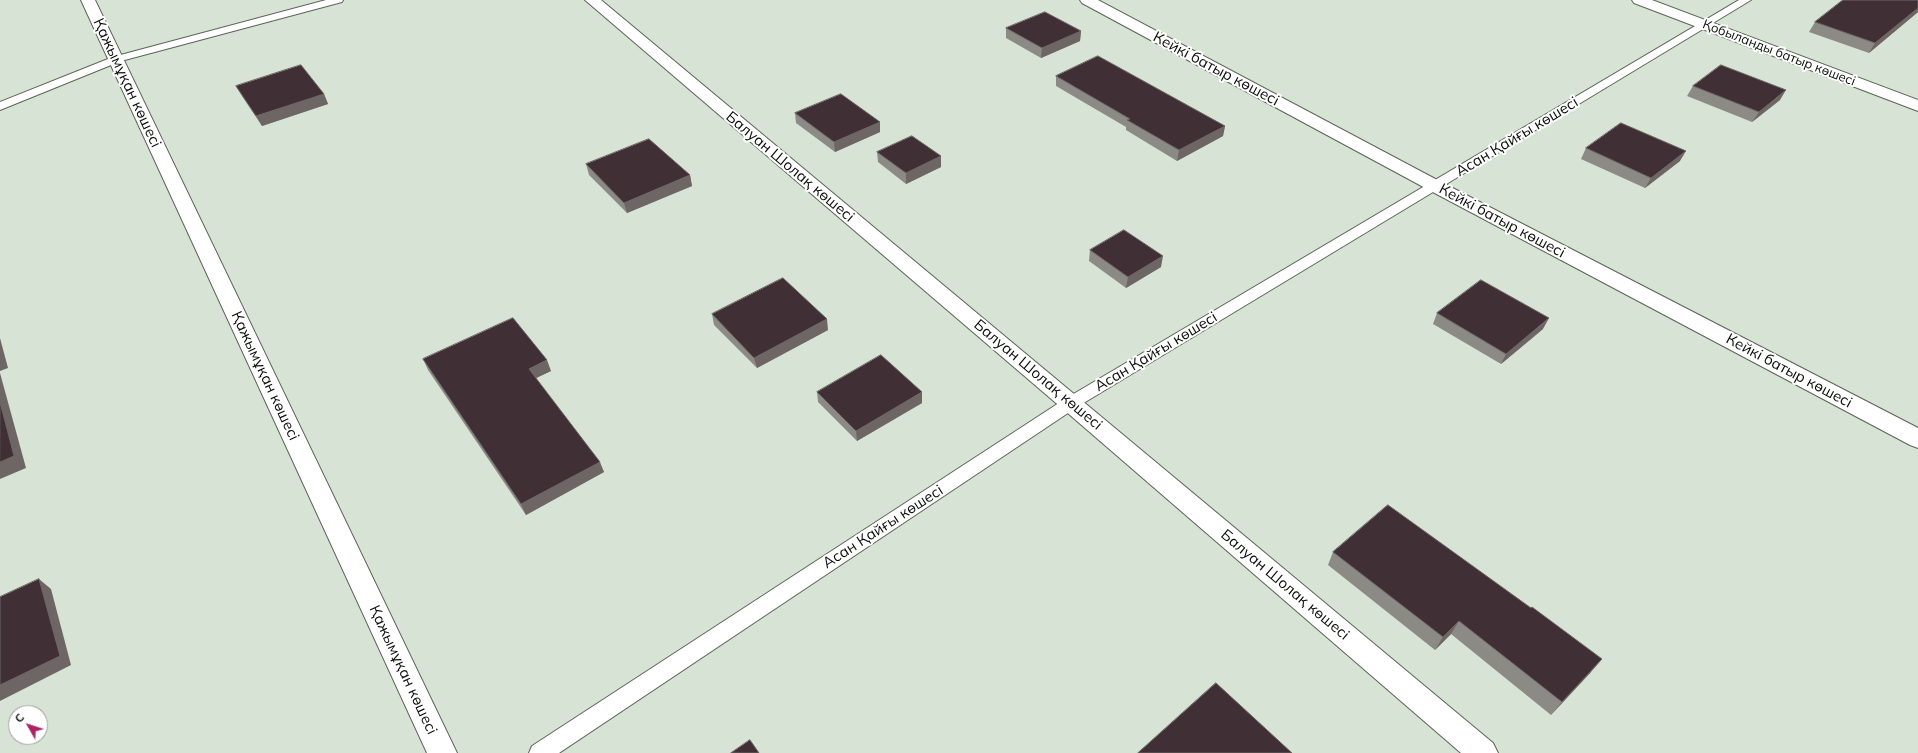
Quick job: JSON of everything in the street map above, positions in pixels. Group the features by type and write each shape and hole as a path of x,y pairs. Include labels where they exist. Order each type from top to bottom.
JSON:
{"street":[{"name":"Қажымұқан көшесі","path":"88,0 442,753"},
{"name":"Балуан Шолақ көшесі","path":"592,0 1071,403 1482,753"},
{"name":"Кейкі батыр көшесі","path":"1087,0 1435,186 1918,439"},
{"name":"Қобыланды батыр көшесі","path":"1639,0 1918,106"}],"lane":[{"path":"0,106 117,59 338,0"},
{"name":"Асан Қайғы көшесі","path":"540,753 1071,403 1746,0"}],"building":[{"path":"1843,0 1918,0 1918,8 1875,43 1815,22"},
{"path":"1045,12 1081,31 1042,48 1006,28"},
{"path":"1098,56 1225,126 1179,150 1127,120 1130,119 1056,76"},
{"path":"301,65 324,94 256,116 236,86"},
{"path":"1721,65 1786,90 1759,112 1693,86"},
{"path":"841,94 880,122 834,142 795,113"},
{"path":"1621,123 1686,151 1651,178 1586,148"},
{"path":"912,136 941,156 906,173 877,152"},
{"path":"649,139 690,175 624,203 586,164"},
{"path":"1124,230 1163,256 1128,277 1090,250"},
{"path":"783,278 827,319 754,358 712,314"},
{"path":"1481,280 1549,318 1506,354 1437,313"},
{"path":"513,318 547,360 529,369 600,462 521,504 423,359"},
{"path":"881,355 922,392 856,431 817,392"},
{"path":"0,402 14,456 0,462"},
{"path":"1388,505 1531,608 1532,607 1602,659 1562,702 1459,621 1443,637 1333,552"},
{"path":"39,579 60,656 0,685 0,597"},
{"path":"1216,683 1292,753 1138,753"},
{"path":"750,740 759,753 731,753"}]}
